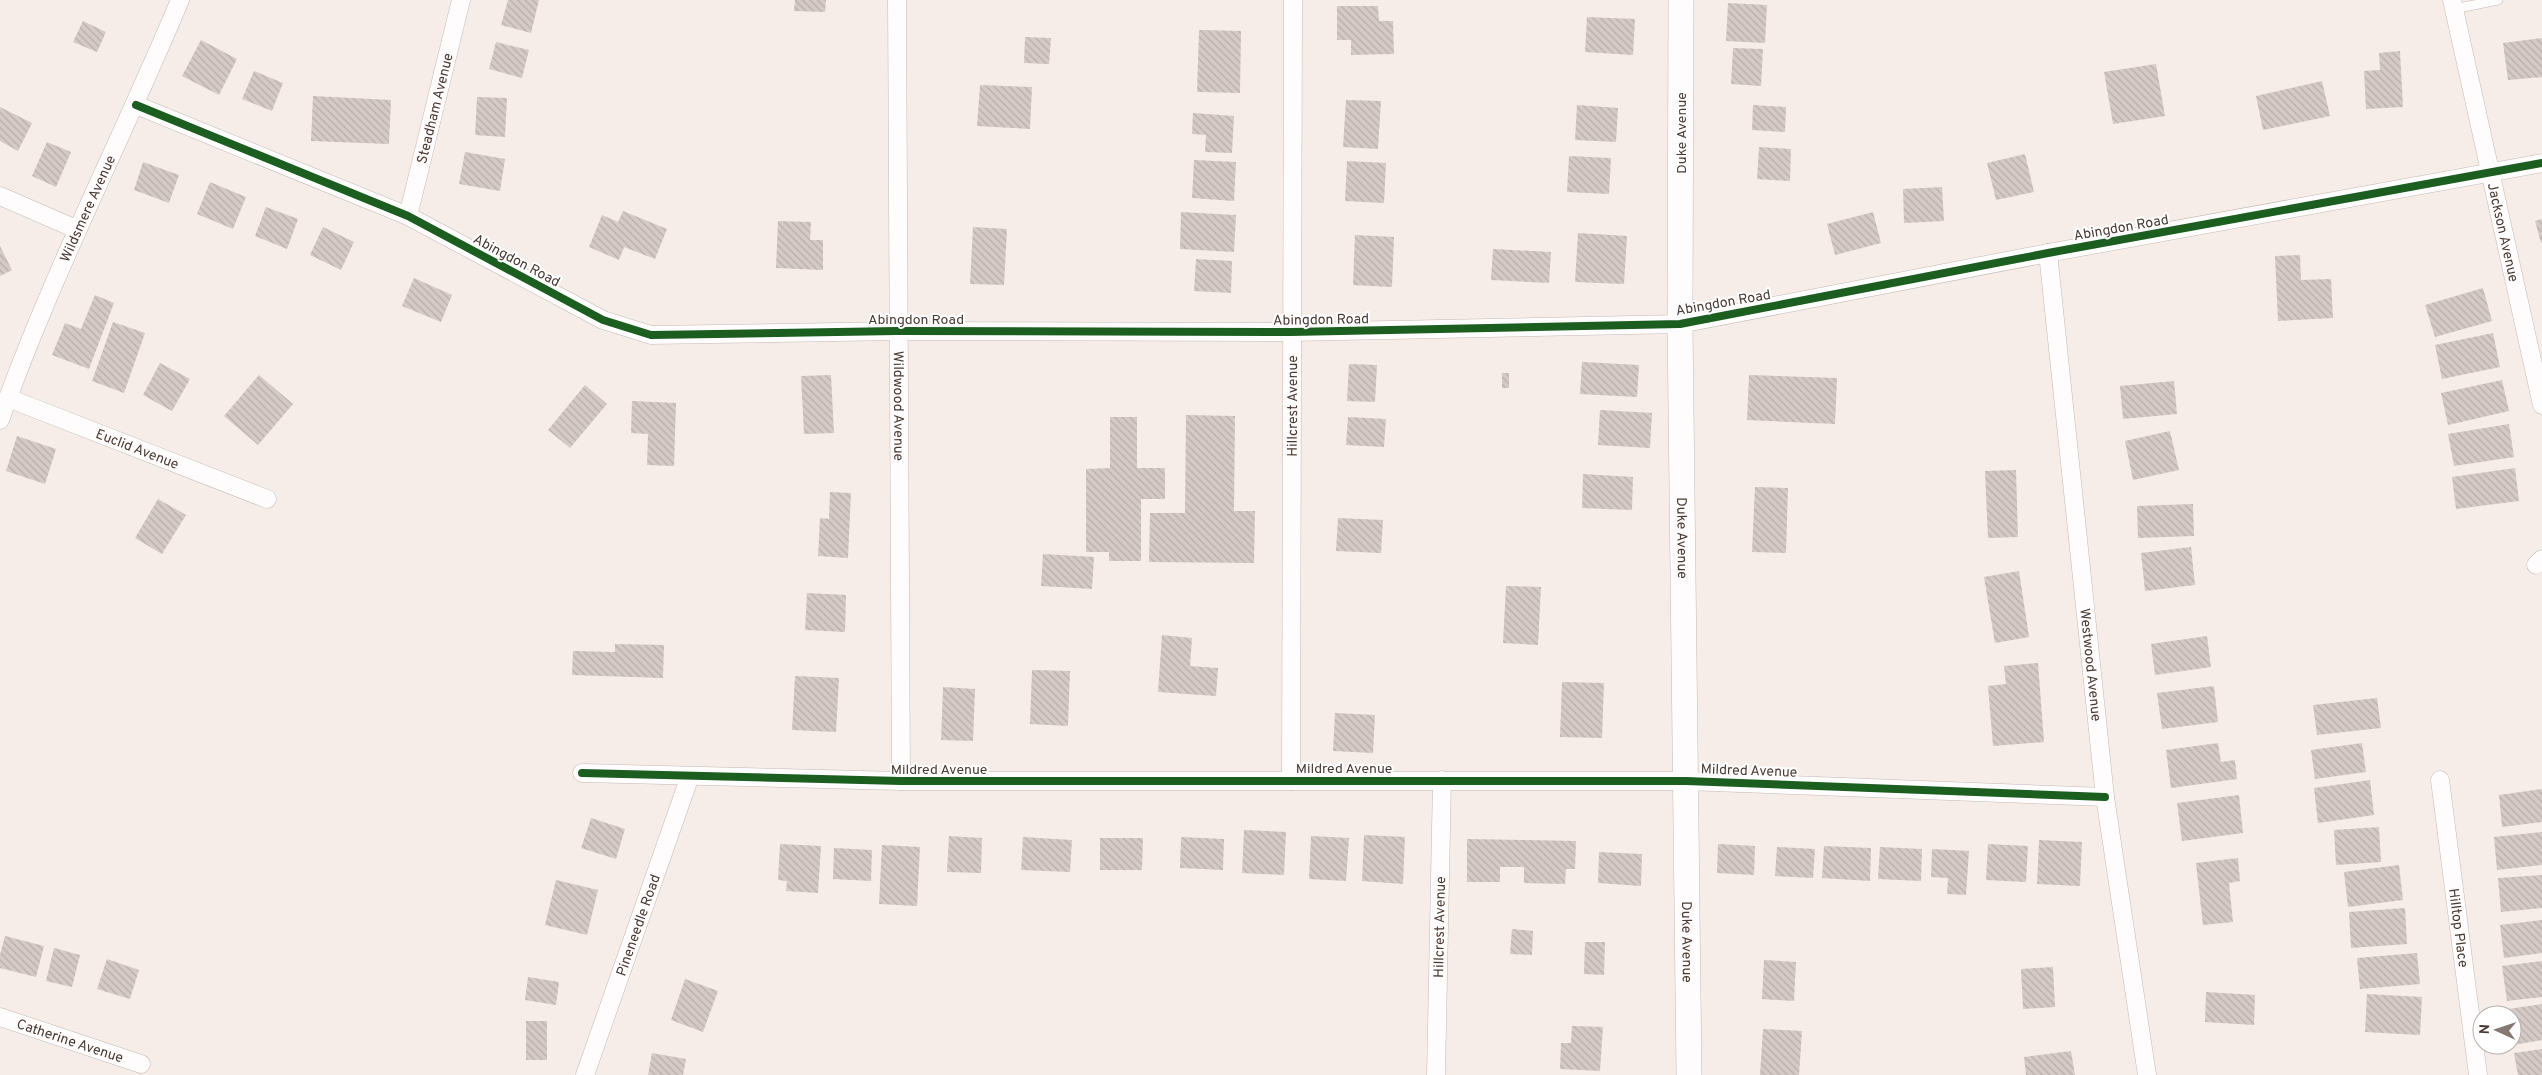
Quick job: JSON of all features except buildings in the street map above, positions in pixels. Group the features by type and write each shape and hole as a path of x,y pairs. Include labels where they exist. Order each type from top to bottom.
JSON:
{"street":[{"name":"Wildsmere Avenue","path":"0,420 76,229 136,105 180,0"},
{"name":"Steadham Avenue","path":"408,216 461,0"},
{"name":"Wildwood Avenue","path":"897,0 897,331 901,781"},
{"name":"Hillcrest Avenue","path":"1291,781 1291,332 1294,0"},
{"name":"Duke Avenue","path":"1681,0 1680,324 1689,1075"},
{"name":"Jackson Avenue","path":"2453,5 2542,405"},
{"name":"Abingdon Road","path":"136,105 408,216 603,320 650,336 897,331 1291,332 1680,324 2048,253 2542,163"},
{"path":"0,196 76,229"},
{"name":"Westwood Avenue","path":"2048,253 2105,797 2147,1075"},
{"name":"Euclid Avenue","path":"8,398 267,499"},
{"name":"Mildred Avenue","path":"582,773 901,781 1686,780 2105,797"},
{"name":"Pineneedle Road","path":"586,1075 690,776"},
{"name":"Hillcrest Avenue","path":"1436,1075 1442,780"},
{"name":"Hilltop Place","path":"2440,780 2478,1075"},
{"name":"Catherine Avenue","path":"0,1017 141,1064"}],"lane":[{"path":"2453,5 2498,0"}],"cycle path":[{"path":"136,105 408,216 603,320 651,335 897,331 1291,332 1680,324 2048,253 2542,163"},
{"path":"582,773 901,781 1686,781 2105,797"}]}
